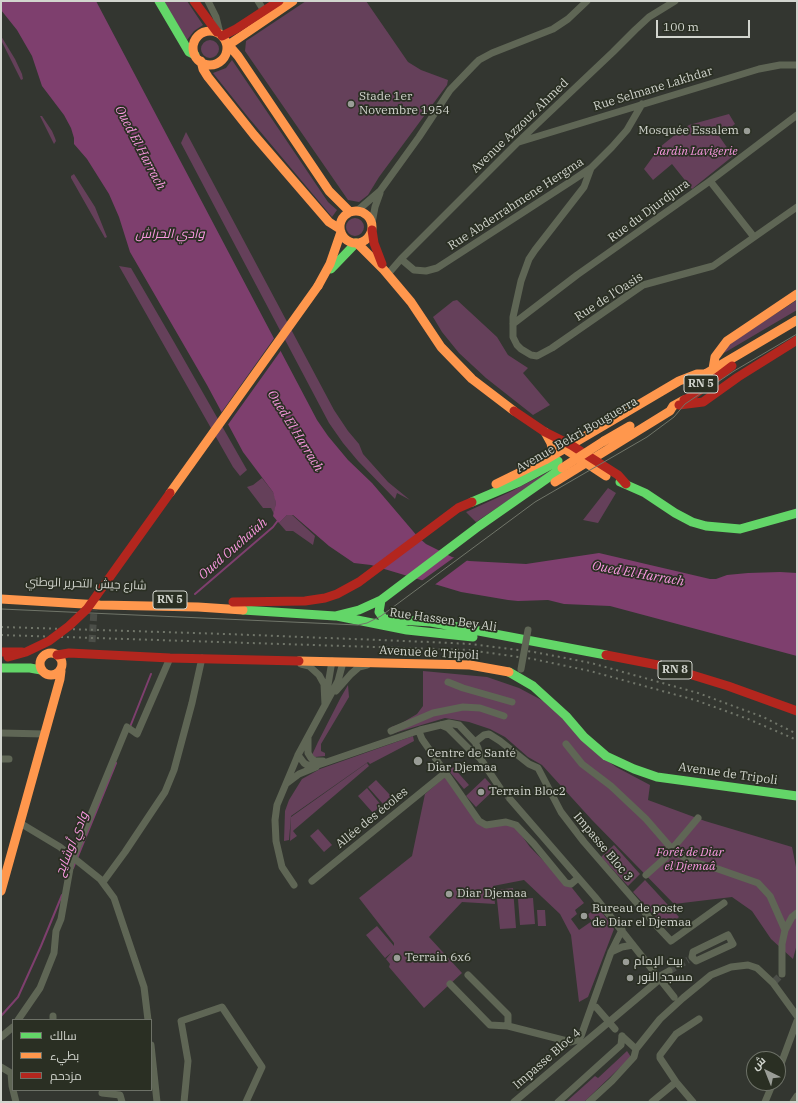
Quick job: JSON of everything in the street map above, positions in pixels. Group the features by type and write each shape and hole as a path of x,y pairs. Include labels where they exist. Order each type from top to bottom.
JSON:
{"main road":[{"path":"159,1 189,52 208,64 216,63 223,59 227,47 292,1"},
{"path":"194,1 220,34 227,47 232,49 238,56 329,191 339,202 354,212 367,215 372,227 376,250 386,272"},
{"path":"278,1 236,29 220,34 209,31 199,35 194,45 203,69 254,135 329,222 341,230 347,240 357,243 386,272 411,302 441,347 472,378 516,413 607,476 645,493 674,513 692,522 706,526 740,529 797,513"},
{"path":"318,286 330,264 343,219 354,212"},
{"path":"4,656 26,652 49,641 69,626 87,609 318,286 333,266 357,243 367,239 372,227"},
{"path":"713,366 718,353 727,341 797,294"},
{"name":"RN 5","path":"730,363 797,320"},
{"name":"RN 5","path":"601,438 797,326"},
{"path":"674,406 703,402 738,377 797,340"},
{"path":"479,526 505,513 670,410 690,397 730,363"},
{"name":"Avenue Bekri Bouguerra","path":"381,600 560,465 704,374 713,366 730,363"},
{"path":"472,502 497,483 545,460 679,381 697,374 704,374"},
{"path":"545,432 552,448 550,454 545,460"},
{"name":"Avenue Bekri Bouguerra","path":"338,594 359,582 458,508 560,465"},
{"name":"شارع جيش التحرير الوطني","path":"1,592 233,602 305,601 325,598 338,594"},
{"name":"شارع جيش التحرير الوطني","path":"1,599 198,607 335,616"},
{"name":"RN 5","path":"335,616 359,610 381,600"},
{"name":"Rue Hassen Bey Ali","path":"381,600 379,612 384,619 437,623 538,641 548,645"},
{"name":"Rue Hassen Bey Ali","path":"335,616 422,632 548,645 663,666 728,686 797,711"},
{"path":"1,891 59,684 57,680 61,659 57,654 51,653 45,655 36,653 4,656"},
{"name":"Avenue de Tripoli","path":"57,654 69,653 170,658 470,665 510,672 533,686 566,716 584,737 606,756 634,769 657,776 797,796"},
{"path":"41,670 40,664 42,657 45,655"},
{"name":"Avenue de Tripoli","path":"59,671 74,658 93,655"},
{"path":"1,668 30,668 41,670 46,675 59,671"}],"street":[{"path":"208,1 216,17 220,34"},
{"path":"258,1 264,11"},
{"path":"354,212 380,191 450,90 479,60 492,53 553,29 568,19 587,1"},
{"name":"Avenue Azzouz Ahmed","path":"386,272 401,260 517,143 635,30 649,17 675,1"},
{"name":"Rue Selmane Lakhdar","path":"517,143 759,69 780,65 797,65"},
{"name":"Rue Abderrahmene Hergma","path":"401,260 414,270 437,268 592,168 627,130 642,104"},
{"name":"Rue du Djurdjura","path":"513,324 577,275 710,181 797,115"},
{"path":"513,324 518,292 529,259 584,188 592,168"},
{"path":"710,181 754,237"},
{"path":"372,227 375,207 380,191"},
{"name":"Rue de l'Oasis","path":"513,324 513,337 517,345 528,353 537,356 552,348 643,286 713,266 797,207"},
{"path":"522,669 528,630"},
{"path":"19,1019 40,988 54,953 56,931 61,919 71,864 126,727 137,734 170,658"},
{"path":"103,882 165,792 176,763 202,658"},
{"path":"292,660 309,666 319,675 324,684 325,705"},
{"path":"325,705 332,661"},
{"path":"294,885 282,867 276,841 275,820 277,805 298,755 338,681 342,662"},
{"path":"325,705 350,674 359,667 373,663"},
{"path":"448,682 463,688 512,702"},
{"path":"391,731 433,713 463,707 480,708 504,716"},
{"path":"298,755 304,763 312,766 420,730 449,723 459,725 476,742 480,758"},
{"path":"440,725 448,728 480,758 500,788"},
{"path":"420,730 422,739 478,821 486,825 506,822 516,825 534,844 566,883 571,884 578,878"},
{"path":"1,733 45,734"},
{"name":"Impasse Bloc 3","path":"476,742 484,735 489,734 529,764 538,768 561,812 584,842 671,941 724,903"},
{"path":"308,736 308,749 311,758 320,761 331,760"},
{"path":"566,744 582,764 611,786 646,819 672,849 690,861 718,868 758,883 770,896 785,930"},
{"path":"1,759 9,759"},
{"path":"286,783 299,774 331,760"},
{"name":"Allée des écoles","path":"312,881 445,773"},
{"path":"510,800 622,930 674,997"},
{"path":"646,876 665,858 698,818"},
{"path":"20,823 60,847 74,858 103,882 114,898 144,987 148,1019"},
{"path":"782,974 782,944 785,930 792,917 797,913"},
{"path":"450,984 490,1025 508,1026 571,1042 578,1040 586,1024 612,952 622,930"},
{"path":"728,935 733,944 696,961 690,958 693,952 728,935"},
{"path":"612,952 622,947 633,945"},
{"path":"589,1102 612,1081 634,1056 636,1049 660,1020 683,998 712,975 731,967 748,966 757,968 773,983 797,1016"},
{"name":"Impasse Bloc 4","path":"514,1102 669,971"},
{"path":"468,975 508,1015 508,1026"},
{"path":"184,1102 188,1061 181,1021 222,1007 262,1067 246,1102"},
{"path":"592,1007 596,1007 615,1029"},
{"path":"693,1102 661,1061 660,1055 676,1034 699,1018"},
{"path":"786,1054 797,1021"},
{"path":"586,1024 594,1033"},
{"path":"1,1037 12,1028"},
{"path":"558,1102 621,1045 622,1036 636,1049"},
{"path":"152,1054 157,1102"},
{"path":"1,1068 12,1071 12,1086"},
{"path":"652,1102 676,1082"},
{"path":"13,1091 16,1102"},
{"path":"765,1102 770,1091"},
{"path":"102,1093 120,1095 122,1102"},
{"path":"793,1102 797,1096"}],"green space":[{"path":"163,1 187,1 203,25 194,31 187,40"},
{"name":"Stade 1er Novembre 1954","path":"306,1 366,1 408,62 421,70 448,80 447,85 379,177 368,195 359,202 348,200 245,51 246,41"},
{"path":"1,36 22,74 23,79 21,80 1,40"},
{"path":"206,40 214,40 219,45 217,56 214,58 206,58 201,53 201,45"},
{"path":"232,60 328,202 337,210 332,217 213,73 226,68"},
{"name":"Jardin Lavigerie","path":"729,114 735,124 719,136 733,156 692,189 672,164 653,180 644,169 660,147 689,125"},
{"path":"40,116 42,116 52,131 56,141 54,144"},
{"path":"186,132 334,410 359,444 363,454 388,482 410,500 397,493 395,499 358,461 329,423 181,143"},
{"path":"74,174 95,207 107,237 105,238 71,178"},
{"path":"355,218 361,221 364,227 361,233 355,236 349,233 346,227 349,221"},
{"path":"119,266 131,268 174,342 247,470 240,476 233,467"},
{"path":"457,300 497,337 508,355 528,368 523,373 550,405 533,415 486,378 459,353 442,332 433,317 453,301"},
{"path":"797,300 797,310 724,353 729,344"},
{"path":"556,468 476,522 466,512 510,492"},
{"path":"262,478 275,497 276,503 274,514 271,508 263,508 247,487 253,485"},
{"path":"608,488 616,493 598,523 583,520"},
{"path":"291,514 315,536 313,545 293,531 286,531 279,523 287,515"},
{"name":"Forêt de Diar el Djemaâ","path":"423,671 487,677 519,688 549,704 591,749 616,767 650,785 648,800 705,821 792,847 797,872 797,944 793,959 771,939 752,911 732,897 674,904 592,820 542,765 528,757 505,737 490,729 469,722 445,718 391,734 391,727 400,724 417,714 423,706"},
{"path":"348,685 349,697 321,744 321,751 325,753 325,756 315,757 312,755"},
{"path":"413,736 414,741 370,764 368,762 291,816 289,840 284,841 285,811 289,800 302,779 320,769"},
{"path":"367,763 369,766 293,831 297,836 290,841 291,817"},
{"path":"453,767 469,785 464,789 449,771"},
{"name":"Diar Djemaa","path":"446,776 481,824 514,825 530,847 567,885 569,884 584,903 575,910 577,914 571,919 579,930 592,921 587,915 598,907 614,929 588,997 579,1002 571,935 560,914 524,880 493,886 495,904 462,902 429,937 462,973 424,1008 389,967 390,964 386,959 392,952 385,958 366,935 377,926 394,946 394,943 359,898 412,856 425,794"},
{"name":"Terrain Bloc2","path":"485,778 495,789 476,807 466,796"},
{"path":"376,780 391,796 383,804 368,787"},
{"path":"367,788 381,805 373,813 358,796"},
{"path":"318,829 332,845 324,852 310,836"},
{"path":"614,845 640,874 628,886 601,857"},
{"path":"645,880 679,917 666,928 633,892"},
{"path":"513,888 516,928 500,929 496,890"},
{"path":"533,898 535,924 520,925 518,899"},
{"path":"537,910 545,910 546,926 538,926"},
{"path":"627,1051 631,1057 584,1102 566,1102 595,1076 598,1078"}],"water":[{"name":"وادي الحراش","path":"1,1 96,1 317,420 348,460 372,483 418,537 426,544 452,557 469,561 526,564 599,553 710,579 716,579 727,575 748,573 797,573 797,656 610,606 564,604 548,600 518,601 461,592 371,565 354,563 329,546 293,515 287,515 279,523 273,516 276,503 273,492 243,452 207,385 130,252 119,217 109,194 87,159 74,144 71,128 64,115 42,86 32,56 17,30 1,10"}],"pier":[{"path":"275,337 282,349 227,426 221,413"},
{"path":"456,556 469,559 433,586 420,582"}],"waterway":[{"name":"Oued Ouchaïah","path":"195,594 273,527 279,519"},
{"name":"وادي أوشايح","path":"130,727 151,674"},
{"name":"وادي أوشايح","path":"73,868 116,763"},
{"name":"وادي أوشايح","path":"1,1016 18,997 62,895"}],"tunnel":[{"path":"92,642 94,610"},
{"path":"500,788 510,799"},
{"path":"669,971 688,960"},
{"path":"774,982 782,974"}],"tram line":[{"path":"1,609 358,625 367,623 381,616 535,502 647,437 674,417 685,404 734,371 797,334"}],"railway":[{"path":"1,627 430,642 471,644 534,652 591,663 698,693 763,717 797,734"},
{"path":"1,635 469,650 533,659 590,671 695,700 748,719 797,740"}],"traffic: fast":[{"path":"159,1 189,52 195,55"},
{"path":"331,269 356,243"},
{"path":"472,502 519,482 558,461"},
{"path":"243,610 335,616 359,610 381,600 479,526 562,468"},
{"path":"620,482 645,493 675,513 692,522 706,526 740,529 797,513"},
{"path":"381,600 379,612 384,619 431,622 606,655"},
{"path":"337,616 407,630 473,637"},
{"path":"1,668 30,668 41,670"},
{"path":"509,672 533,686 566,716 584,737 606,756 634,769 657,777 797,796"}],"traffic: slow":[{"path":"227,46 293,1"},
{"path":"210,31 222,36 227,48 222,60 210,65 198,60 193,48 198,36 210,31"},
{"path":"227,48 232,49 238,56 329,191 350,212"},
{"path":"201,61 203,69 208,77 254,135 329,222 340,229"},
{"path":"353,211 359,211 369,218 372,227 371,233 365,240 359,243 353,243 343,236 340,230 340,224 347,214 353,211"},
{"path":"318,286 330,264 341,232"},
{"path":"357,243 384,270 411,302 441,347 472,379 514,411"},
{"path":"170,493 318,286"},
{"path":"713,369 715,357 727,341 797,294"},
{"path":"697,379 797,320"},
{"path":"496,484 545,460 679,381 697,374 704,374"},
{"path":"555,482 670,411 673,406 684,400"},
{"path":"604,441 630,426"},
{"path":"545,432 552,448 550,454 545,460"},
{"path":"562,468 604,441"},
{"path":"559,445 606,476"},
{"path":"1,599 100,605 198,607 243,610"},
{"path":"47,653 55,653 62,660 62,664 62,668 55,675 47,675 40,668 40,660 47,653"},
{"path":"299,661 470,665 509,672"},
{"path":"1,891 61,671"}],"traffic: jam":[{"path":"194,1 217,32"},
{"path":"222,36 236,29 279,1"},
{"path":"372,230 374,243 382,264"},
{"path":"679,405 703,402 738,377 797,340"},
{"path":"684,400 691,397 732,366"},
{"path":"514,411 545,432 571,445 618,475 626,484"},
{"path":"8,657 26,652 49,641 69,626 87,609 170,493"},
{"path":"233,602 305,601 325,598 337,594 359,582 458,508 472,502"},
{"path":"1,652 22,652"},
{"path":"57,655 69,653 170,658 299,661"},
{"path":"606,655 663,666 728,686 797,711"}],"place":[{"name":"Stade 1er Novembre 1954","path":"351,104"},
{"name":"Mosquée Essalem","path":"747,131"},
{"name":"Centre de Santé Diar Djemaa","path":"418,761"},
{"name":"Terrain Bloc2","path":"481,792"},
{"name":"Diar Djemaa","path":"449,894"},
{"name":"Bureau de poste de Diar el Djemaa","path":"584,916"},
{"name":"Terrain 6x6","path":"397,958"},
{"name":"بيت الإمام","path":"626,962"},
{"name":"مسجد النور","path":"630,978"}],"water label":[{"name":"Oued El Harrach","path":"140,148"},
{"name":"Oued El Harrach","path":"295,431"},
{"name":"Oued El Harrach","path":"638,574"}]}
